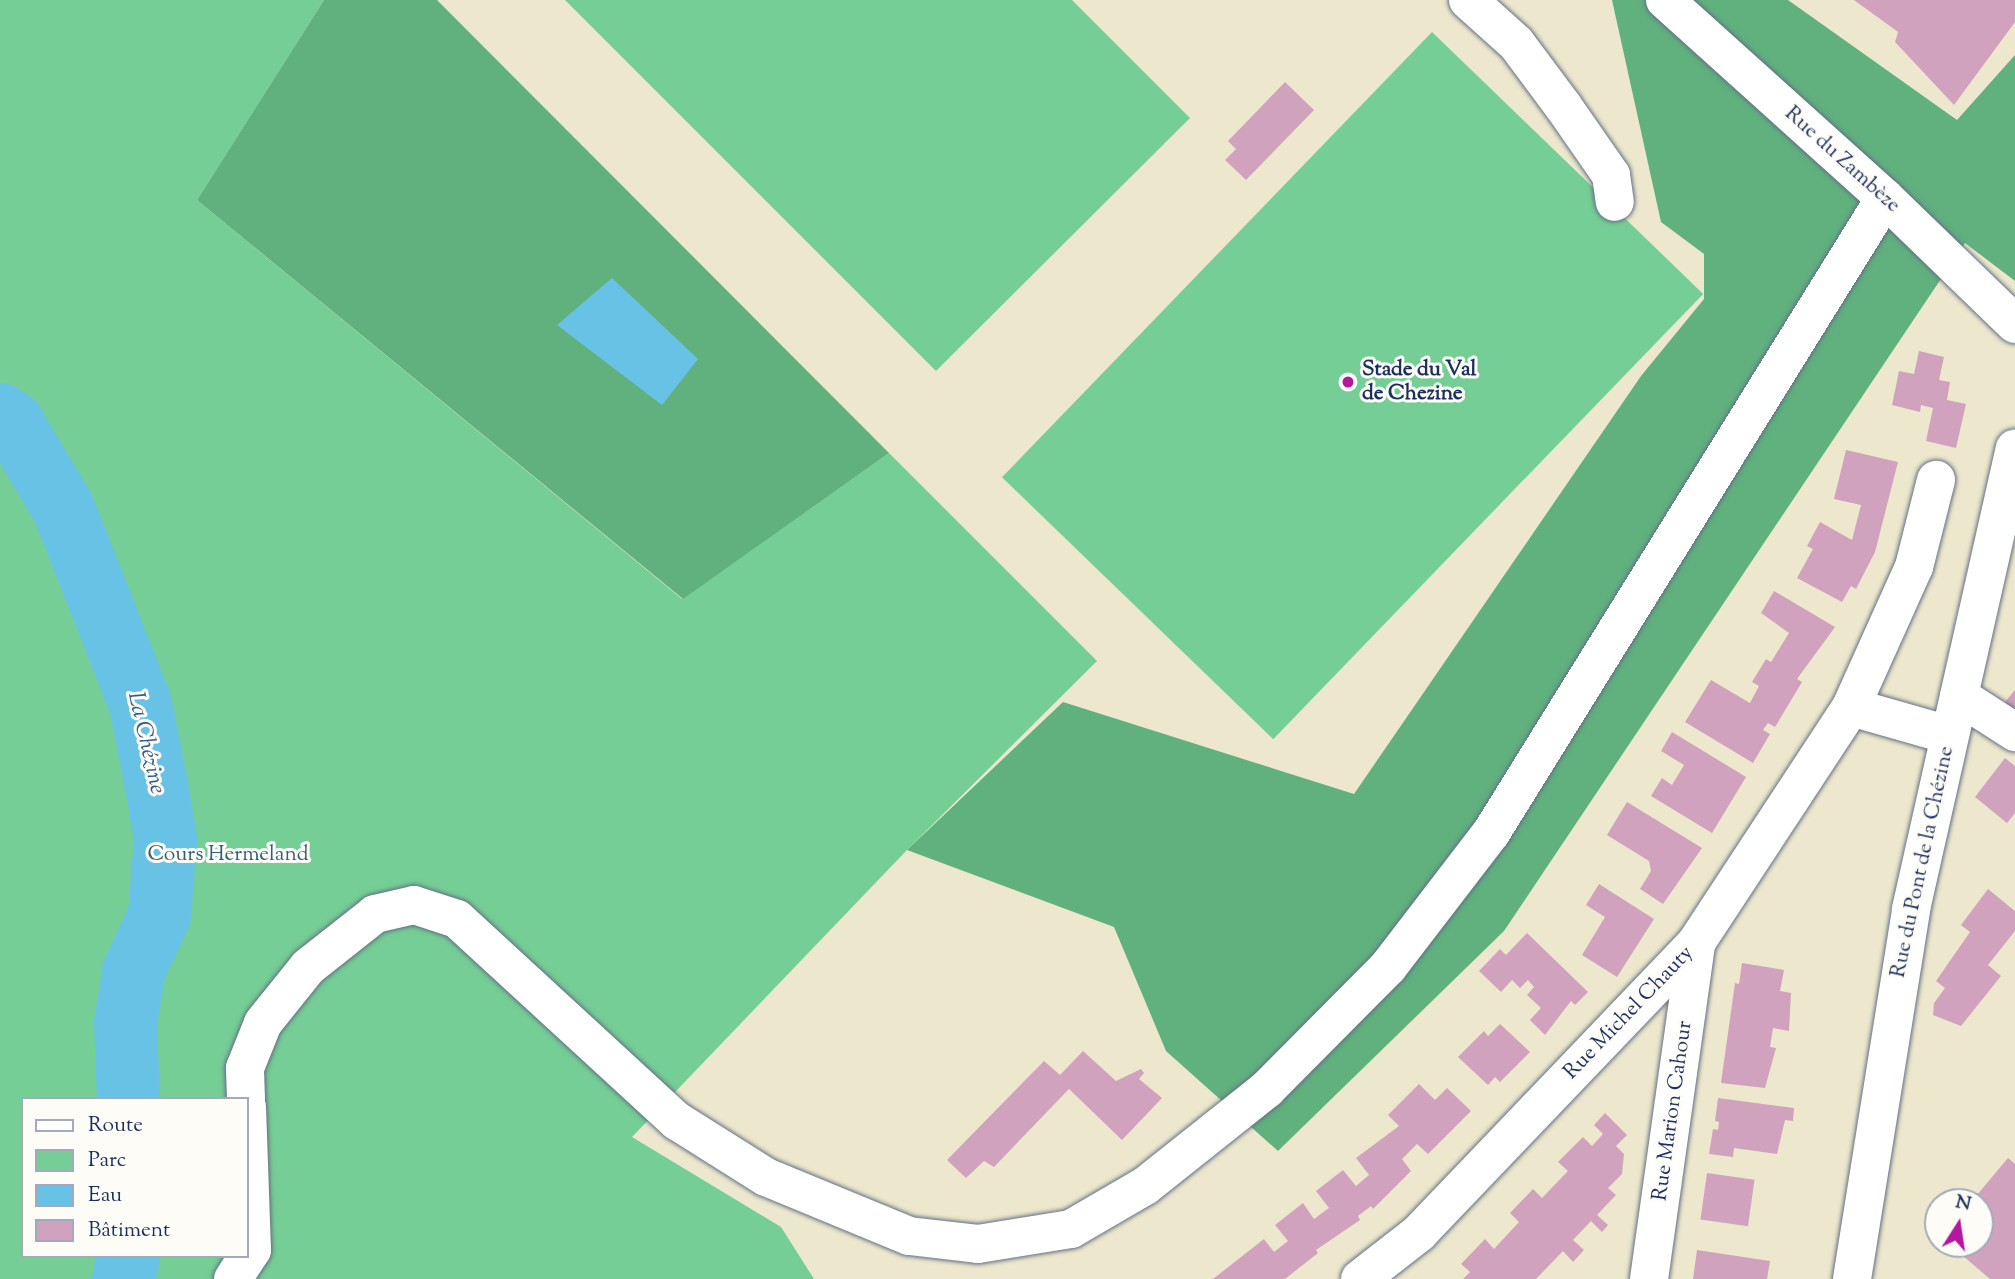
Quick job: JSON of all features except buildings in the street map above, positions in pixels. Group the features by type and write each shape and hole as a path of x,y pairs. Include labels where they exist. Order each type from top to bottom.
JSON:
{"street":[{"path":"1468,0 1516,43 1563,106 1611,175 1615,202"},
{"name":"Rue du Zambèze","path":"1665,0 1885,198 2015,324"},
{"path":"246,1097 245,1068 263,1023 308,967 375,914 414,905 457,919 677,1121 766,1177 909,1236 978,1244 1071,1229 1145,1186 1267,1089 1388,967 1491,833 1885,198"},
{"name":"Rue du Pont de la Chézine","path":"1852,1279 1911,909 2015,450"},
{"name":"Rue Michel Chauty","path":"1360,1279 1419,1233 1696,943 1851,707 1914,567 1936,480"},
{"path":"1959,696 2015,732"},
{"path":"1851,707 1949,735"},
{"name":"Rue Marion Cahour","path":"1649,1279 1696,943"},
{"path":"248,1136 252,1250 248,1256"},
{"path":"233,1279 247,1258"}],"green space":[{"name":"Cours Hermeland","path":"0,0 324,0 197,200 682,599 889,453 1097,661 907,850 632,1137 781,1227 814,1279 0,1279"},
{"path":"324,0 437,0 889,453 683,599 197,200"},
{"path":"565,0 1072,0 1190,118 936,371"},
{"path":"1612,0 1788,0 1957,120 2015,55 2015,281 1965,243 1504,931 1278,1151 1166,1051 1114,927 907,850 1063,702 1354,794 1641,376 1704,299 1704,254 1661,222"},
{"name":"Stade du Val de Chezine","path":"1432,32 1703,294 1273,739 1002,477"}],"water":[{"path":"612,278 698,359 662,405 557,325"}],"waterway":[{"name":"La Chézine","path":"0,414 12,422 63,508 140,703 156,785 165,839 159,915 133,971 125,1023 128,1097"},
{"name":"La Chézine","path":"123,1279 128,1258"}],"place":[{"name":"Stade du Val de Chezine","path":"1348,382"}]}
